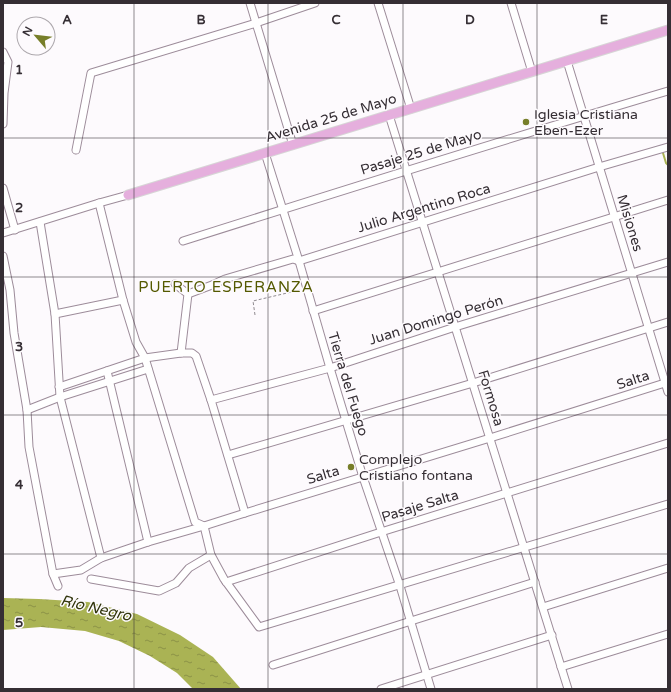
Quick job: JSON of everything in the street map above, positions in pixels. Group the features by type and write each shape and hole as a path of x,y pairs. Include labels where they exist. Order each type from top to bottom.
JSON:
{"main road":[{"name":"Avenida 25 de Mayo","path":"128,195 668,30"}],"street":[{"path":"250,3 293,145"},
{"path":"76,150 91,73 256,23 315,3"},
{"path":"378,3 411,109"},
{"path":"511,3 532,72"},
{"path":"3,52 8,62 4,93 3,124"},
{"name":"Misiones","path":"566,61 648,328 667,382 668,392"},
{"name":"Pasaje 25 de Mayo","path":"183,241 282,208 668,91"},
{"name":"Formosa","path":"389,115 568,689"},
{"name":"Julio Argentino Roca","path":"188,294 225,279 293,260 299,260 668,147"},
{"name":"Tierra del Fuego","path":"265,153 299,260 363,477 400,586 431,689"},
{"path":"3,188 16,230"},
{"name":"Avenida 25 de Mayo","path":"3,233 128,195"},
{"path":"313,311 668,200"},
{"path":"99,203 123,300 136,342 145,358 195,522 204,526 211,555 226,582 259,627 400,586 668,504"},
{"path":"40,222 55,314 60,397 101,558"},
{"path":"3,256 10,290 14,333 27,410 28,447 53,574 58,586"},
{"name":"Juan Domingo Perón","path":"211,400 330,368 668,262"},
{"path":"175,284 188,294 181,353"},
{"path":"55,314 123,300"},
{"path":"228,455 473,383 668,322"},
{"path":"59,387 145,358 192,352 196,356 211,400 245,513"},
{"path":"27,410 60,397 148,369"},
{"path":"107,371 148,542"},
{"name":"Salta","path":"53,574 81,570 101,558 148,542 490,438 667,382"},
{"name":"Pasaje Salta","path":"226,582 668,443"},
{"path":"91,579 160,591 176,583 189,568 211,555"},
{"path":"543,607 668,568"},
{"path":"273,665 535,582"},
{"path":"561,667 668,634"},
{"path":"381,689 552,635"}],"path":[{"path":"255,315 253,301 307,288"}],"water":[{"name":"Río Negro","path":"3,598 88,602 137,614 180,635 213,657 241,689 193,689 177,673 150,656 119,641 85,631 41,627 3,630"}],"waterway":[{"path":"663,153 668,165"}],"place":[{"name":"Iglesia Cristiana Eben-Ezer","path":"526,122"},
{"name":"Complejo Cristiano fontana","path":"351,467"}],"district":[{"name":"PUERTO ESPERANZA","path":"226,287"}]}
